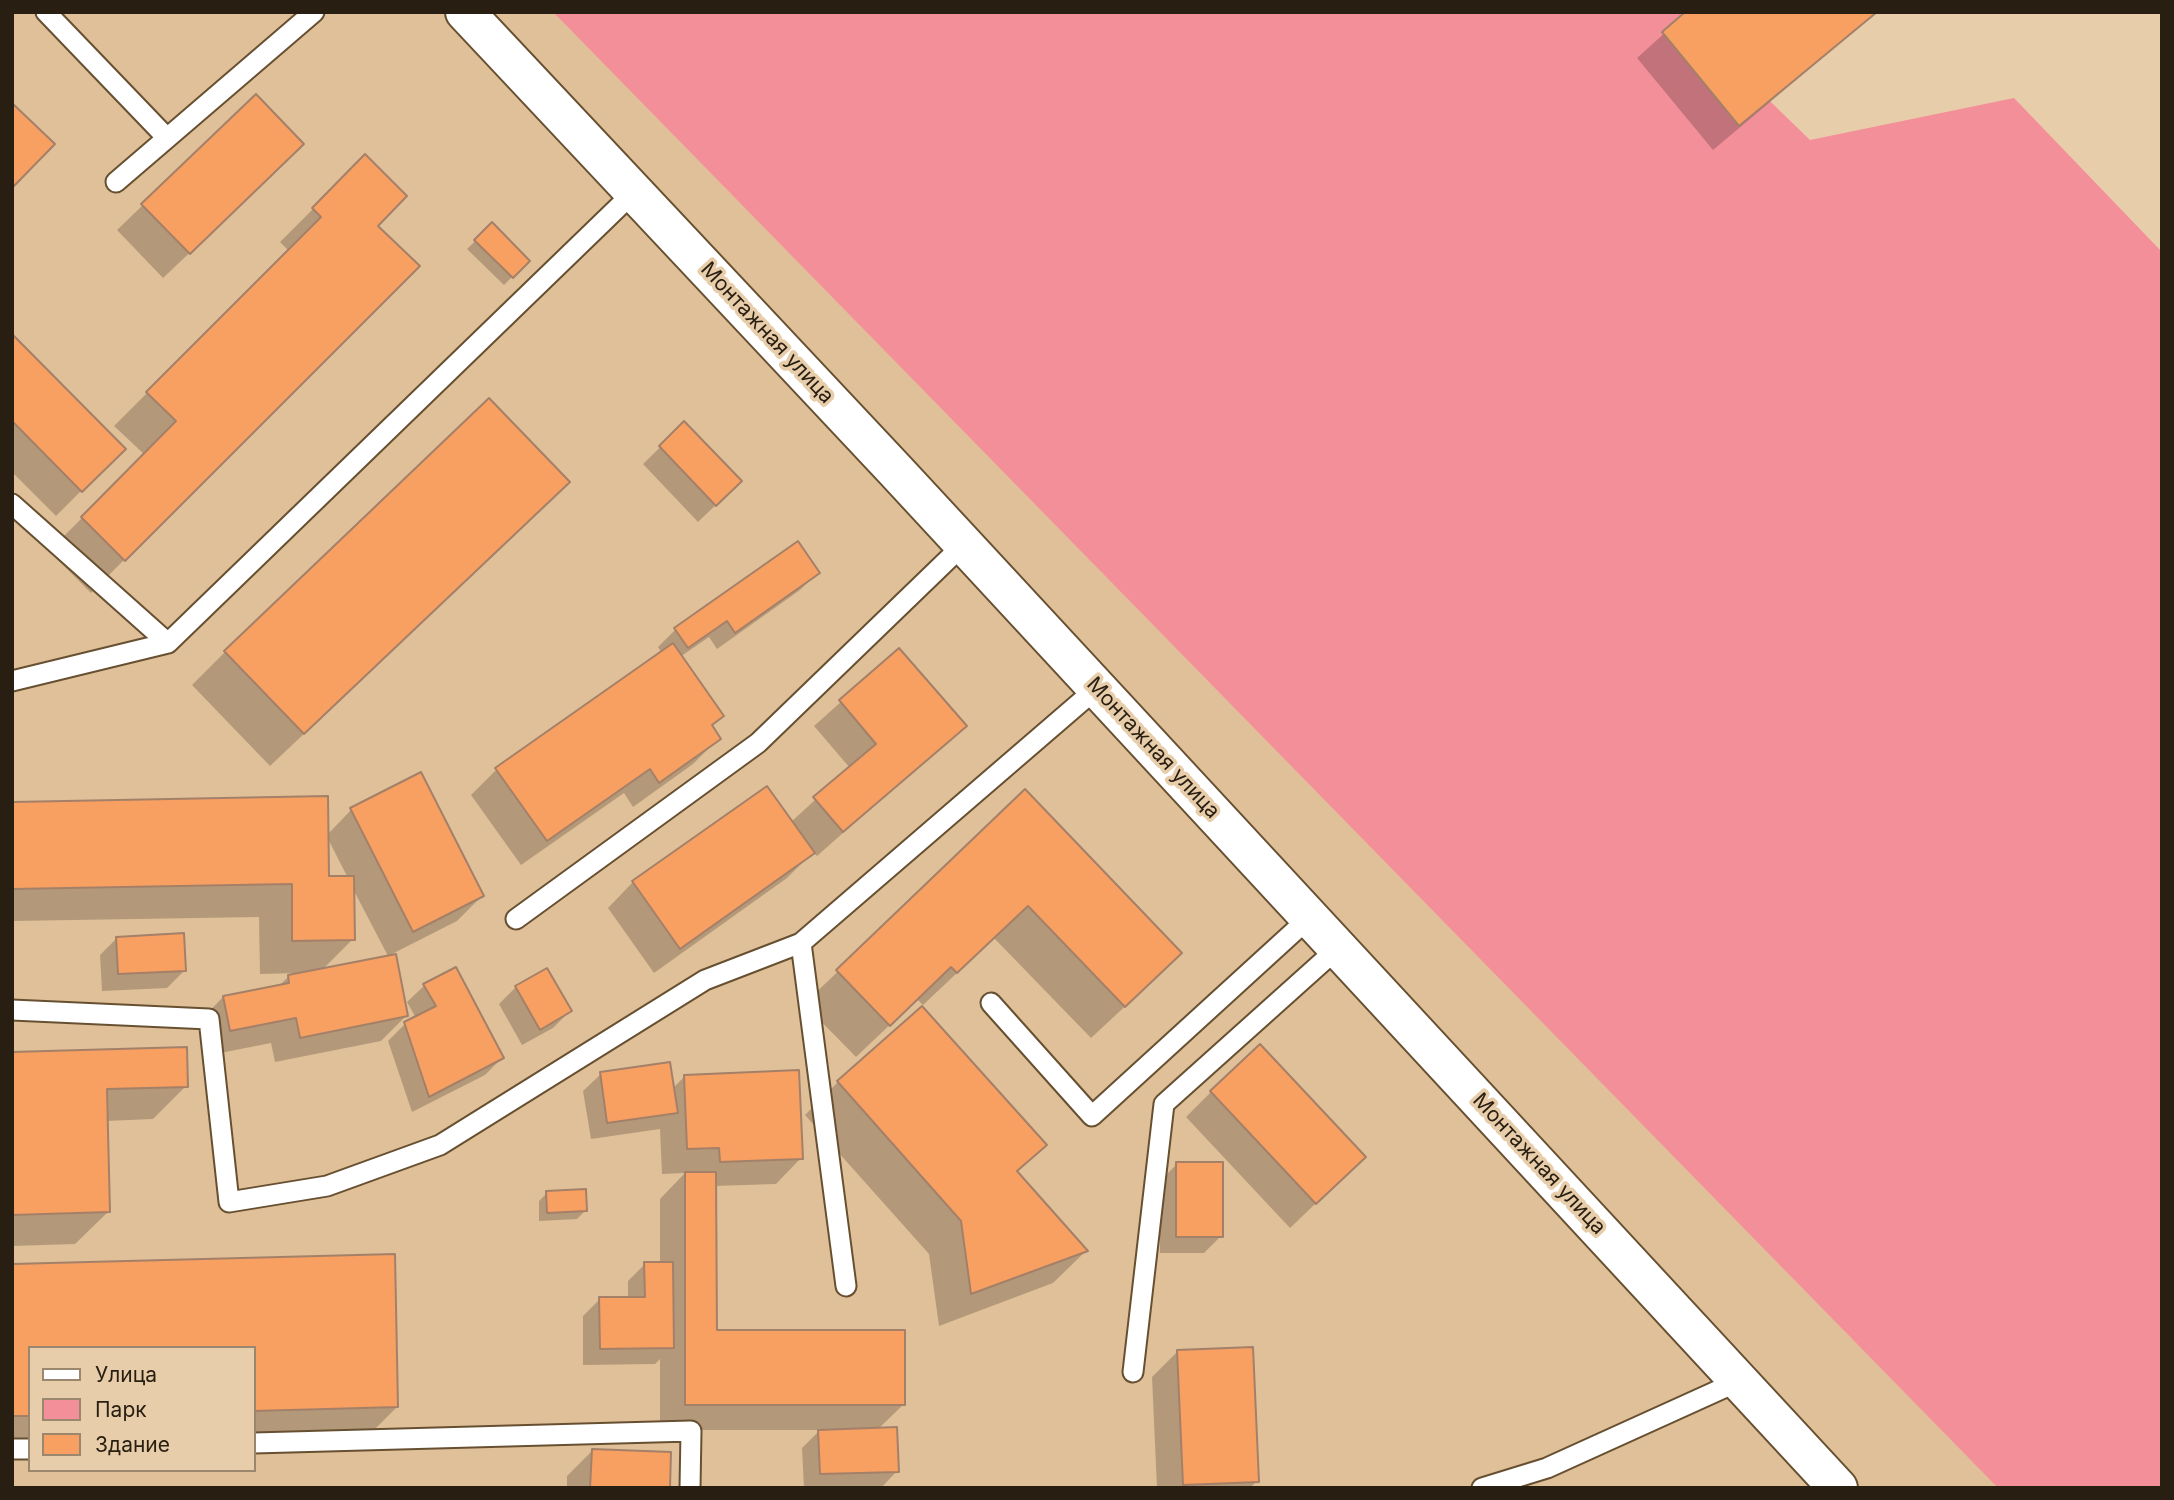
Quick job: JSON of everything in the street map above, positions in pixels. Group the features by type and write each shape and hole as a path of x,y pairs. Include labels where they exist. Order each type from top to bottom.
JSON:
{"street":[{"name":"Монтажная улица","path":"466,12 964,544 1838,1488"}],"lane":[{"path":"46,12 167,138"},
{"path":"116,182 313,12"},
{"path":"12,681 167,643 634,192"},
{"path":"12,504 167,643"},
{"path":"516,919 758,743 964,544"},
{"path":"12,1010 209,1019 229,1202 327,1186 440,1145 705,980 801,943 1097,688"},
{"path":"991,1003 1093,1116 1310,917"},
{"path":"801,943 846,1286"},
{"path":"1133,1372 1164,1104 1338,948"},
{"path":"1482,1488 1546,1468 1739,1381"},
{"path":"256,1443 691,1431 690,1488"}],"shaded area":[{"path":"12,12 553,12 1998,1488 12,1488"}],"green space":[{"path":"553,12 1678,12 1810,140 2014,98 2162,252 2162,1488 1998,1488"}],"building":[{"path":"1685,12 1877,12 1739,126 1662,32"},
{"path":"256,94 304,144 190,254 141,204"},
{"path":"12,103 55,144 12,188"},
{"path":"365,154 407,196 378,226 420,266 125,561 81,517 176,421 146,392 321,217 312,208"},
{"path":"492,222 530,261 513,278 474,240"},
{"path":"12,334 126,449 82,492 12,421"},
{"path":"489,398 570,482 304,734 224,651"},
{"path":"684,421 742,481 716,506 659,446"},
{"path":"798,541 820,573 735,633 727,621 688,648 674,628"},
{"path":"673,643 724,716 712,725 721,739 659,783 650,769 547,841 495,768"},
{"path":"899,648 967,726 843,832 813,797 876,744 839,700"},
{"path":"421,772 484,896 413,932 350,808"},
{"path":"767,786 815,853 680,949 632,881"},
{"path":"1025,789 1182,953 1125,1007 1028,906 957,973 951,967 890,1026 836,970"},
{"path":"328,796 329,876 354,876 355,940 292,941 292,884 12,889 12,802"},
{"path":"184,933 186,971 118,974 116,937"},
{"path":"396,954 408,1016 300,1038 296,1018 230,1031 223,996 289,983 288,975"},
{"path":"456,967 504,1058 429,1097 404,1022 436,1006 423,984"},
{"path":"547,968 572,1011 540,1030 515,986"},
{"path":"922,1006 1047,1145 1017,1171 1088,1251 971,1294 961,1221 837,1081"},
{"path":"1260,1044 1366,1157 1316,1204 1210,1091"},
{"path":"187,1047 188,1087 107,1089 110,1212 12,1215 12,1052"},
{"path":"670,1062 678,1113 607,1123 600,1072"},
{"path":"799,1070 803,1159 720,1162 719,1148 687,1149 684,1075"},
{"path":"1176,1162 1223,1162 1223,1237 1176,1237"},
{"path":"685,1172 716,1172 717,1330 905,1330 905,1405 685,1405"},
{"path":"586,1189 587,1211 547,1213 546,1191"},
{"path":"395,1254 398,1407 256,1411 256,1346 28,1346 28,1416 12,1416 12,1264"},
{"path":"644,1262 673,1262 674,1348 600,1349 599,1297 645,1297"},
{"path":"1253,1347 1259,1482 1183,1485 1177,1350"},
{"path":"897,1427 899,1472 820,1474 818,1430"},
{"path":"592,1449 671,1452 670,1488 590,1488"}]}
